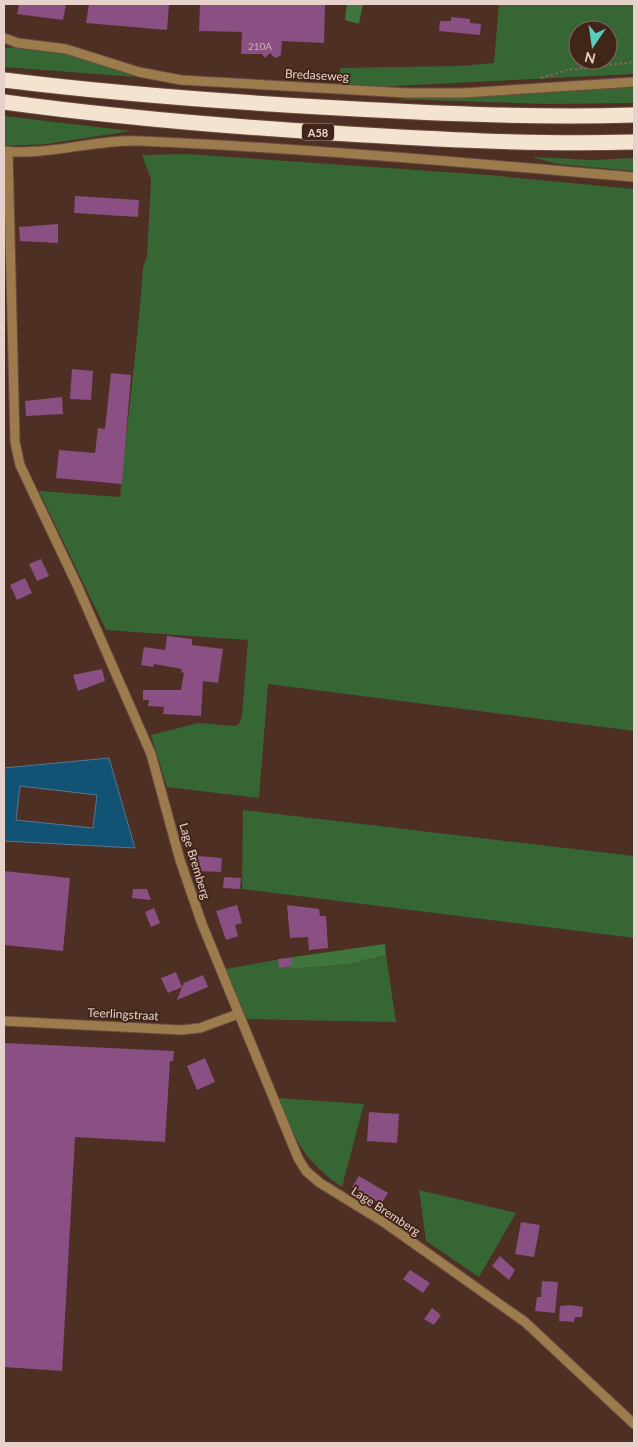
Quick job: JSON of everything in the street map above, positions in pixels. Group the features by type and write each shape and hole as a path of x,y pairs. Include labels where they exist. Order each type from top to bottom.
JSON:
{"highway":[{"name":"A58","path":"4,80 225,101 424,113 571,117 634,115"},
{"name":"A58","path":"4,102 66,110 250,127 420,138 571,144 634,142"}],"street":[{"name":"Bredaseweg","path":"5,36 18,43 66,49 139,72 181,80 407,93 463,93 634,82"},
{"path":"6,151 44,151 137,140 378,156 634,177"},
{"name":"Lage Bremberg","path":"6,151 15,442 20,465 77,585 151,754 180,860 202,924 238,1014 306,1171 320,1183 385,1223 525,1322 634,1424"},
{"name":"Teerlingstraat","path":"4,1021 181,1030 200,1028 238,1014"}],"path":[{"path":"538,78 567,70 634,62"}],"green space":[{"path":"347,4 363,4 359,24 345,20"},
{"path":"499,4 634,4 634,74 374,87 339,84 340,68 459,66 494,63"},
{"path":"29,44 90,59 135,77 4,67 4,49"},
{"path":"634,87 634,103 547,104 394,99"},
{"path":"4,116 131,131 47,144 4,146"},
{"path":"187,154 488,175 634,189 634,731 268,684 259,798 167,787 151,735 198,723 234,726 239,724 242,715 248,640 106,630 39,491 120,497 143,267 147,257 151,179 142,155"},
{"path":"531,157 593,160 634,158 634,171 557,164"},
{"path":"243,810 634,856 634,938 242,889"},
{"path":"385,944 386,955 350,964 290,969 286,958"},
{"path":"386,955 396,1022 246,1019 226,969 286,958 290,969 350,964"},
{"path":"278,1098 364,1104 342,1187 318,1168 309,1158 296,1138"},
{"path":"419,1190 516,1213 479,1277 426,1241"}],"water":[{"path":"109,758 135,848 4,841 4,768","holes":["20,786 97,795 93,828 16,820"]}],"building":[{"path":"19,4 66,4 63,20 17,14"},
{"path":"89,4 169,4 167,30 86,23"},
{"path":"200,4 325,4 324,43 282,41 281,55 275,58 270,53 265,58 262,54 241,54 242,32 199,31"},
{"path":"451,17 470,19 470,23 481,24 480,35 439,31 440,21 451,21"},
{"path":"75,196 139,200 138,217 74,213"},
{"path":"58,224 58,243 20,241 19,227"},
{"path":"72,369 93,371 91,400 70,399"},
{"path":"111,373 131,375 122,484 56,478 59,450 95,453 98,428 105,429"},
{"path":"62,397 63,414 26,416 25,401"},
{"path":"41,559 49,576 37,581 29,564"},
{"path":"25,578 32,593 17,600 10,585"},
{"path":"167,636 192,639 192,645 223,649 218,683 203,681 201,716 163,714 164,707 148,706 149,700 143,700 143,690 181,690 184,673 181,672 182,669 154,664 153,667 141,665 144,647 165,650"},
{"path":"102,669 105,681 78,691 73,675"},
{"path":"198,856 222,858 221,872 197,871"},
{"path":"4,871 70,878 63,951 4,945"},
{"path":"224,877 241,878 240,889 223,888"},
{"path":"133,889 147,889 151,900 132,898"},
{"path":"237,905 242,923 235,925 238,936 226,940 216,911"},
{"path":"287,905 319,909 320,916 326,916 328,948 309,950 308,937 290,938"},
{"path":"154,908 160,923 151,927 145,912"},
{"path":"291,958 292,966 279,968 278,959"},
{"path":"176,972 182,987 168,993 161,978"},
{"path":"203,975 208,987 177,1000 184,983"},
{"path":"4,1043 174,1051 173,1061 170,1061 165,1142 75,1137 62,1371 4,1367"},
{"path":"205,1058 215,1082 197,1090 187,1066"},
{"path":"369,1112 399,1114 397,1143 367,1141"},
{"path":"359,1176 388,1193 381,1204 352,1187"},
{"path":"521,1222 540,1225 534,1257 515,1254"},
{"path":"500,1256 515,1270 509,1280 492,1266"},
{"path":"410,1270 430,1283 423,1293 403,1279"},
{"path":"542,1281 558,1282 555,1313 535,1311 537,1297 541,1297"},
{"path":"560,1306 583,1307 582,1317 575,1317 574,1322 559,1321"},
{"path":"432,1308 441,1315 434,1325 424,1319"}]}
